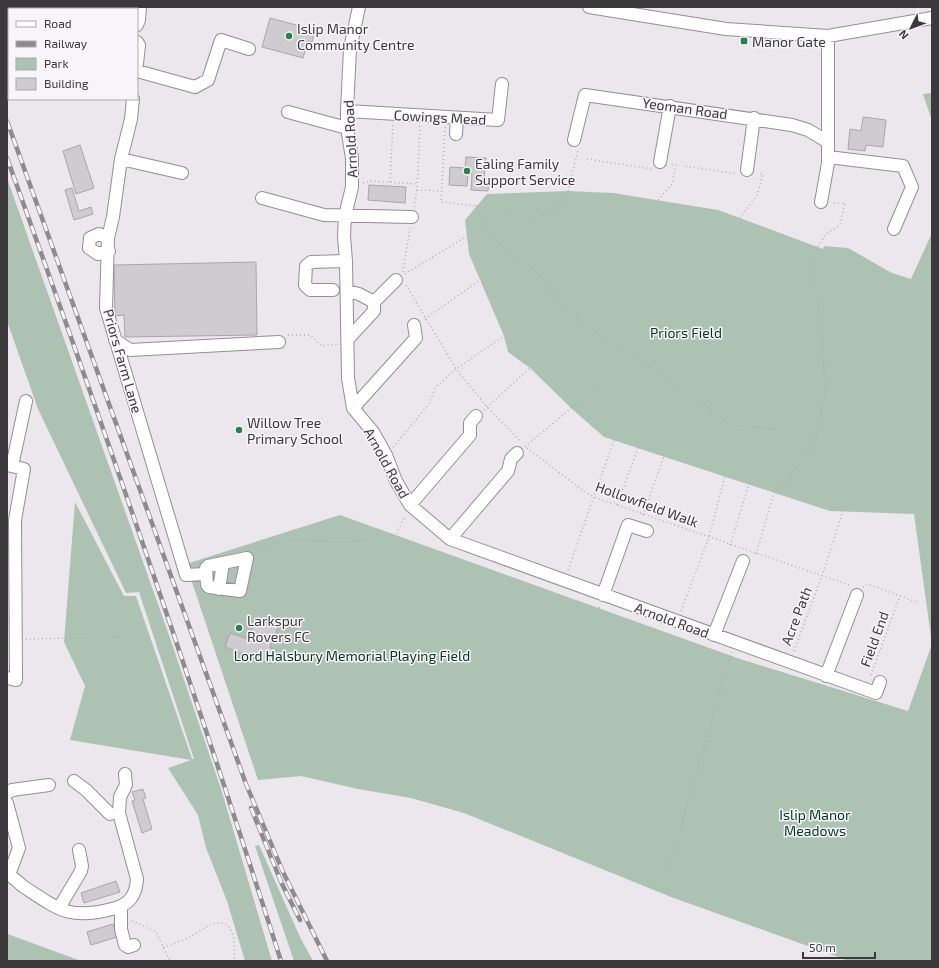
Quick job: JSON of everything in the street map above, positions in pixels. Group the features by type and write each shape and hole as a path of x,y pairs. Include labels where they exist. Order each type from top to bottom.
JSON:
{"street":[{"path":"138,22 140,7"},
{"name":"Arnold Road","path":"358,7 350,49 347,111 347,128 352,158 352,187 344,216 348,378 353,408 373,432 386,455 396,481 410,505 450,539 866,690"},
{"path":"589,7 726,29 828,36 932,18"},
{"path":"821,202 828,157 828,36"},
{"path":"138,71 195,87 208,80 220,40 249,49"},
{"path":"138,44 138,54"},
{"name":"Cowings Mead","path":"347,111 498,120 502,84"},
{"name":"Yeoman Road","path":"574,140 585,95 792,124 808,130 828,142"},
{"name":"Priors Farm Lane","path":"133,100 131,119 121,159 113,217 108,238 109,250 106,308 186,575 205,574"},
{"path":"660,162 670,106"},
{"path":"288,112 347,128"},
{"path":"451,117 456,134"},
{"path":"747,170 754,118"},
{"path":"828,157 903,166 912,187 894,229"},
{"path":"121,159 182,172"},
{"path":"262,198 324,215 412,217"},
{"path":"108,238 99,234 90,238 89,248 98,254 109,250"},
{"path":"333,290 310,290 305,285 306,266 311,262 346,261"},
{"path":"348,339 374,311 374,302 399,278"},
{"path":"347,291 359,294 374,302"},
{"path":"353,408 416,338 414,325"},
{"path":"115,340 130,350 279,342"},
{"path":"7,678 16,680 16,640 12,576 15,520 24,469 10,465 26,401"},
{"path":"410,505 470,435 470,423 476,416"},
{"path":"450,539 508,471 511,459 521,450"},
{"path":"603,595 628,525 647,531"},
{"path":"247,558 241,590 237,592 207,585 205,574 206,568 208,566 223,563 247,558"},
{"path":"714,635 743,561"},
{"path":"219,589 223,563"},
{"path":"826,676 857,595"},
{"path":"866,690 876,693 880,682"},
{"path":"7,803 19,848 8,874 59,908 77,914 91,914 121,907 133,897 137,879 119,814 120,800 126,785 125,774"},
{"path":"74,781 86,790 110,814"},
{"path":"7,792 49,785"},
{"path":"59,908 81,871 79,850"},
{"path":"121,907 121,929 125,945 128,947 134,945"}],"path":[{"path":"390,182 394,114"},
{"path":"399,278 417,190 421,116"},
{"path":"451,117 441,191 441,202 476,206 538,218 553,211 568,191 579,143 574,140"},
{"path":"587,159 659,170 660,162 676,165 672,184 658,200"},
{"path":"686,166 737,174 747,170 763,174 757,195 740,218"},
{"path":"352,187 370,181 417,184"},
{"path":"417,190 441,191"},
{"path":"756,554 774,493 802,462 817,433 825,394 823,345 819,305 810,274 818,247 826,234 840,225 845,203 821,202"},
{"path":"476,206 483,227 511,254 534,268 574,318 661,374 674,388 700,400 732,425 817,433"},
{"path":"399,278 466,236"},
{"name":"Hollowfield Walk","path":"399,278 456,369 521,450 585,492 594,497 643,515 822,576 859,588 868,584 919,603"},
{"path":"414,325 425,319 480,280"},
{"path":"279,342 285,335 310,335 322,346 330,345"},
{"path":"386,455 429,404 435,388 456,369 504,336"},
{"path":"476,416 530,368"},
{"path":"521,450 562,414 572,409 597,384"},
{"path":"564,581 614,440"},
{"path":"617,505 638,448"},
{"path":"643,515 664,456"},
{"path":"677,622 708,537 725,476"},
{"path":"730,545 749,484"},
{"path":"247,558 277,541 344,542 370,540 396,535 410,505"},
{"name":"Acre Path","path":"789,662 822,576 843,511"},
{"name":"Field End","path":"866,690 900,596"},
{"path":"16,640 126,637"},
{"path":"652,883 667,874 736,643"},
{"path":"121,907 130,919 140,926 149,928 156,932 170,961"},
{"path":"164,947 189,938 203,928 222,923 231,929 234,942 235,961"}],"green space":[{"path":"932,93 932,121 923,94"},
{"path":"7,178 170,638 222,792 272,961 245,961 227,901 206,848 198,815 168,768 191,760 70,740 85,686 64,642 75,502 124,596 136,596 192,759 194,759 139,592 126,593 38,409 7,321"},
{"name":"Priors Field","path":"568,191 613,193 718,210 823,249 824,246 848,248 892,273 911,279 932,233 932,644 914,514 830,511 604,437 572,409 530,368 508,352 504,336 469,254 465,220 487,194"},
{"name":"Lord Halsbury Memorial Playing Field","path":"340,515 740,659 908,711 932,644 932,961 843,961 844,959 671,897 464,813 411,798 358,789 301,776 258,780 186,564"},
{"path":"259,845 300,937 313,961 294,961 255,846"},
{"path":"7,934 13,936 81,961 7,961"}],"building":[{"name":"Islip Manor Community Centre","path":"270,18 315,30 312,42 308,41 303,58 262,47"},
{"path":"863,117 886,120 883,147 866,145 865,151 848,149 850,129 861,131"},
{"path":"80,145 94,188 76,194 63,151"},
{"name":"Ealing Family Support Service","path":"466,157 486,158 484,178 489,179 488,191 471,190 472,174 468,174 467,186 449,185 450,167 465,168"},
{"path":"369,185 406,187 405,203 368,200"},
{"path":"72,188 79,211 91,207 93,214 74,220 65,190"},
{"path":"256,262 257,335 125,337 124,315 115,316 114,265"},
{"path":"256,619 278,627 270,648 277,650 271,664 225,647 230,633 248,639"},
{"path":"143,789 146,798 143,799 152,829 142,833 132,801 135,800 132,792"},
{"path":"116,881 120,892 84,903 81,893"},
{"path":"113,924 117,937 91,945 87,932"}],"railway":[{"path":"7,121 246,784 283,872 327,961"},
{"path":"7,158 148,558 281,961"},
{"path":"251,808 282,884 300,920"}],"place":[{"name":"Islip Manor Community Centre","path":"289,36"},
{"name":"Manor Gate","path":"744,41"},
{"name":"Ealing Family Support Service","path":"467,171"},
{"name":"Willow Tree Primary School","path":"239,430"},
{"name":"Larkspur Rovers FC","path":"239,628"}],"park label":[{"name":"Islip Manor Meadows","path":"815,822"}]}
